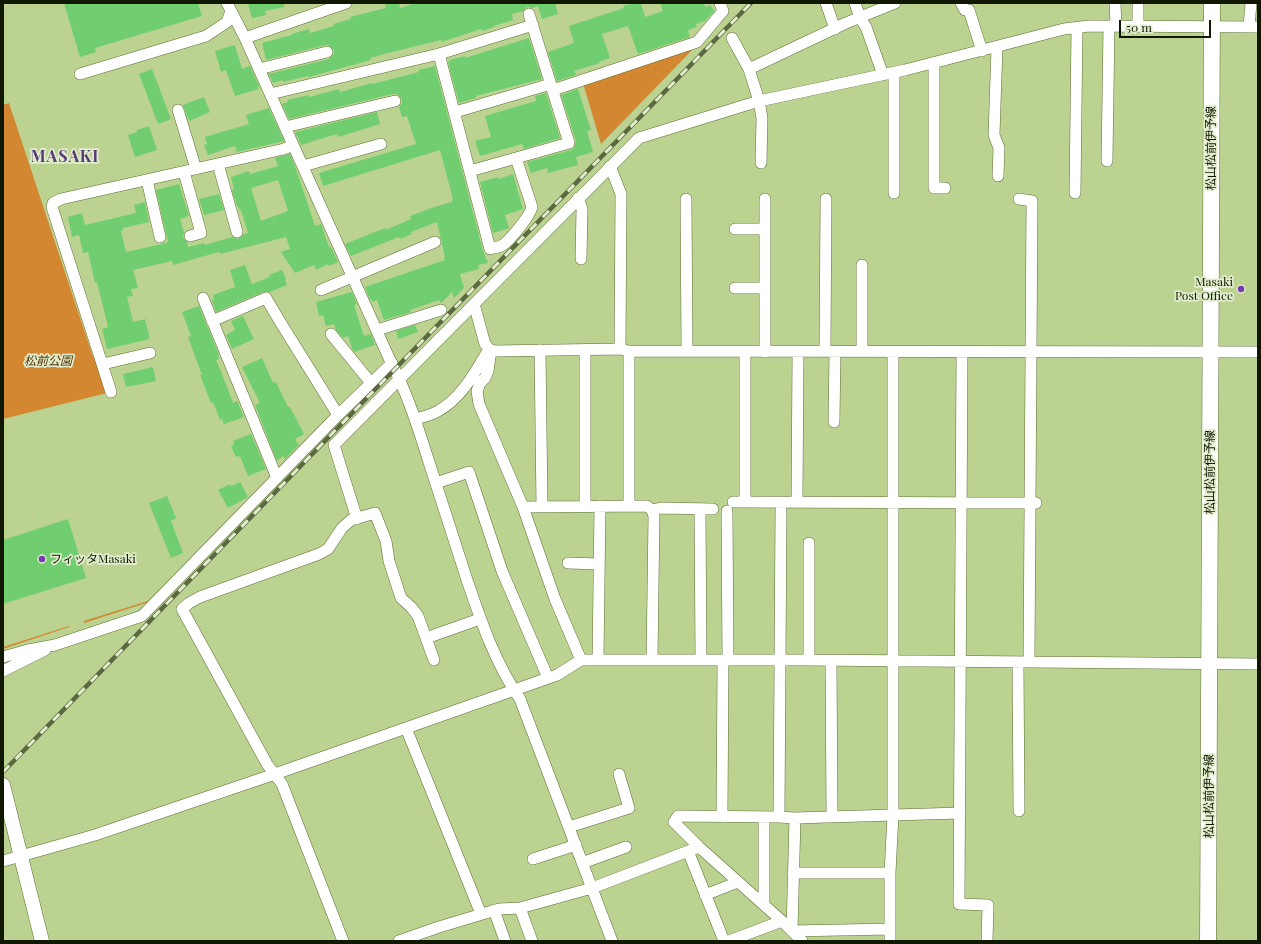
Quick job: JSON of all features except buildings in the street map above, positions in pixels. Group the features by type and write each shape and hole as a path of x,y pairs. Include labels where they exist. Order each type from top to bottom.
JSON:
{"main road":[{"name":"松山松前伊予線","path":"1208,941 1212,3"}],"street":[{"path":"245,38 346,3"},
{"path":"455,112 552,87 697,42 723,11 720,3"},
{"path":"826,3 835,29"},
{"path":"855,3 860,18 866,27 883,75"},
{"path":"749,69 895,3"},
{"path":"961,3 965,10 970,10 982,51"},
{"path":"1107,161 1112,26 1115,3"},
{"path":"1138,3 1138,26"},
{"path":"357,519 334,445 639,138 759,101 894,73 1064,29 1089,26 1254,27 1251,3"},
{"path":"229,7 245,38 352,276 400,378 415,419 480,619 500,666 520,698 612,941"},
{"path":"80,74 206,36 227,22 229,7"},
{"path":"470,171 568,143 530,14"},
{"path":"270,94 440,54 533,25"},
{"path":"1075,192 1077,28"},
{"path":"732,38 749,69 759,101 762,118 761,163"},
{"path":"997,47 994,135 999,148 998,176"},
{"path":"259,69 327,52"},
{"path":"440,54 490,249 502,245 531,213 532,207 516,158"},
{"path":"934,63 934,188 945,188"},
{"path":"894,73 894,193"},
{"path":"285,128 395,101"},
{"path":"178,110 196,169"},
{"path":"303,166 381,144"},
{"path":"111,392 52,208 53,203 61,199 284,149 294,145"},
{"path":"218,164 237,232"},
{"path":"610,166 621,194 624,350 630,506"},
{"path":"184,172 201,233 190,236"},
{"path":"147,180 160,237"},
{"path":"578,198 582,209 581,259"},
{"path":"686,199 687,351"},
{"path":"826,199 830,352 834,422"},
{"path":"1019,199 1032,201 1031,352 1033,503 1024,662 1019,811"},
{"path":"765,200 765,352"},
{"path":"735,229 765,229"},
{"path":"321,290 435,242"},
{"path":"862,265 862,352"},
{"path":"735,288 765,288"},
{"path":"203,298 277,478"},
{"path":"212,321 266,298 278,320 338,414"},
{"path":"474,304 485,344 490,350 488,371 485,378 480,383 477,391 479,404 523,507 555,599 580,660"},
{"path":"377,330 441,310"},
{"path":"331,334 371,383"},
{"path":"490,350 745,352 1258,352"},
{"path":"415,419 437,412 449,405 461,392 490,350"},
{"path":"540,350 542,507"},
{"path":"585,350 585,506"},
{"path":"745,352 745,502"},
{"path":"797,502 798,352"},
{"path":"890,941 890,873 893,815 894,352"},
{"path":"962,352 959,904 988,905 987,941"},
{"path":"103,364 150,353"},
{"path":"3,657 55,645 142,616 338,414 392,363"},
{"path":"436,483 469,472 502,572 548,678"},
{"path":"722,817 730,507 745,502 1033,503"},
{"path":"598,660 600,506"},
{"path":"523,507 647,506 652,510 654,516 652,660"},
{"path":"652,510 661,508 713,509"},
{"path":"700,509 701,660"},
{"path":"779,817 781,510"},
{"path":"343,941 282,784 267,764 182,609 200,597 319,554 328,549 342,528 351,520 375,513 386,541 389,561 401,598 411,606 418,616 434,660"},
{"path":"809,542 809,660"},
{"path":"568,563 599,564"},
{"path":"426,638 480,619"},
{"path":"3,671 55,645"},
{"path":"3,861 95,835 275,774 557,675 580,660 809,660 1258,664"},
{"path":"832,661 832,817"},
{"path":"406,728 481,914"},
{"path":"569,827 629,808 619,774"},
{"path":"3,785 22,856 42,941"},
{"path":"802,941 764,904 698,847 674,822 678,816 795,818 960,813"},
{"path":"764,817 764,904"},
{"path":"792,931 795,818"},
{"path":"533,859 576,845"},
{"path":"582,863 626,847"},
{"path":"399,941 494,910 520,908 592,888 698,847"},
{"path":"688,851 724,941"},
{"path":"793,873 890,873"},
{"path":"705,895 738,882"},
{"path":"520,908 532,941"},
{"path":"494,910 505,941"},
{"path":"729,941 782,921"},
{"path":"792,931 890,929"}],"green space":[{"path":"696,46 601,144 583,83"},
{"name":"松前公園","path":"9,103 92,354 111,392 3,419 3,105"},
{"path":"151,600 149,602 84,623 84,621"},
{"path":"69,627 3,649 3,647"}],"railway":[{"path":"3,772 751,3"}],"place":[{"name":"Masaki Post Office","path":"1241,289"},
{"name":"フィッタMasaki","path":"42,559"}],"district":[{"name":"MASAKI","path":"65,157"}]}
